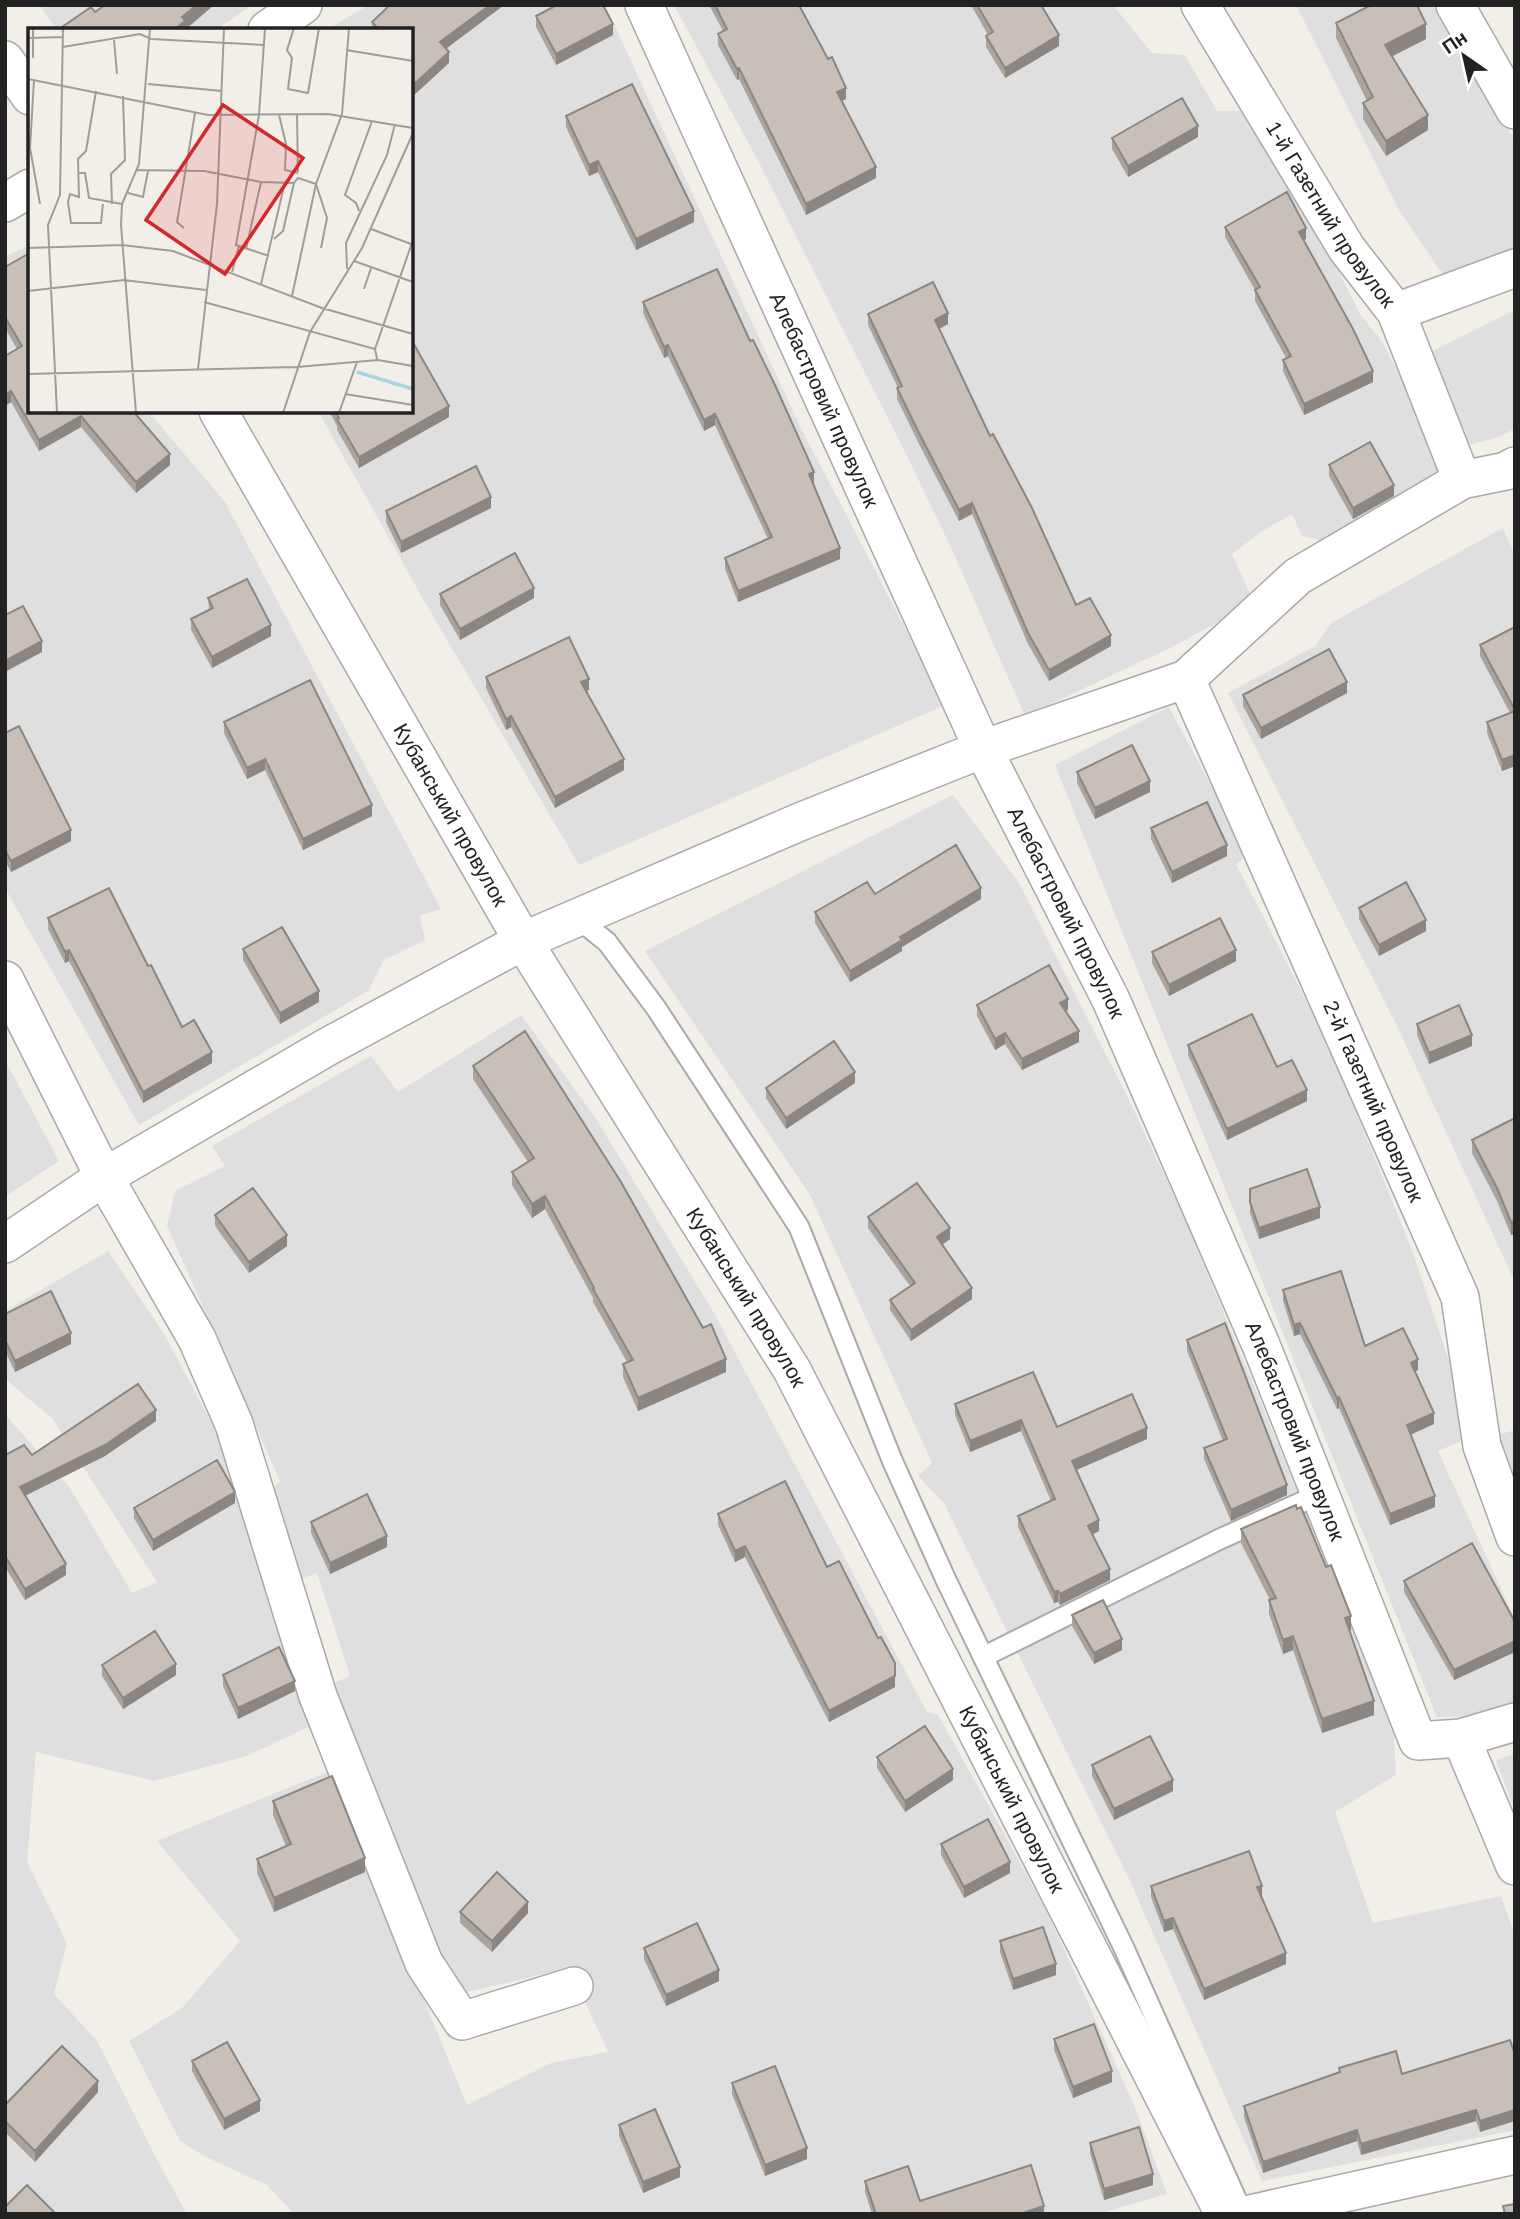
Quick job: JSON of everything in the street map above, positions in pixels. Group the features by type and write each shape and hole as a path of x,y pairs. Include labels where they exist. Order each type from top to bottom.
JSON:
{"street":[{"path":"270,28 303,5"},
{"name":"Алебастровий провулок","path":"644,5 983,749 1111,1000 1261,1345 1418,1741 1461,1738 1515,1722"},
{"name":"1-й Газетний провулок","path":"1200,5 1347,249 1396,312 1515,268"},
{"path":"1455,5 1515,110"},
{"path":"5,60 28,93"},
{"path":"5,202 28,189"},
{"path":"1396,312 1462,480"},
{"name":"Кубанський провулок","path":"219,413 523,941 792,1370 1224,2214"},
{"path":"5,1244 104,1177 327,1046 523,941 802,821 983,749 1186,678 1298,576 1462,480 1512,477"},
{"name":"2-й Газетний провулок","path":"1186,678 1461,1297 1482,1446 1515,1537"},
{"path":"5,980 104,1177 198,1339 234,1424 318,1696 424,1963 462,2021 574,1986"},
{"path":"1461,1738 1515,1866"},
{"path":"1250,2214 1515,2155"}],"lane":[{"path":"577,918 607,942 656,1008 799,1227 892,1460 983,1657 1123,1946 1242,2214"},
{"path":"983,1657 1220,1539 1320,1494"}],"shaded area":[{"path":"40,5 252,5 219,28 55,28"},
{"path":"368,5 605,5 800,426 945,705 579,865 423,599 319,413 413,413 413,28 330,28"},
{"path":"674,5 1113,5 1152,53 1185,55 1217,111 1240,111 1335,264 1360,314 1383,343 1440,454 1439,483 1324,541 1302,536 1292,514 1261,532 1232,554 1254,603 1170,648 1025,716 954,554 909,460 757,159"},
{"path":"1296,5 1440,5 1515,141 1515,256 1456,294 1399,210"},
{"path":"28,246 28,413 150,413 225,502 441,909 420,916 425,940 384,960 368,991 139,1125 5,888 5,257"},
{"path":"1515,310 1515,429 1496,438 1459,447 1421,357"},
{"path":"1503,528 1515,556 1515,1282 1399,1030 1228,693 1315,646 1331,623"},
{"path":"1169,707 1248,855 1236,864 1327,1041 1412,1250 1452,1370 1461,1441 1438,1451 1515,1619 1515,1704 1460,1717 1437,1717 1055,765"},
{"path":"953,795 1019,883 1130,1102 1185,1219 1393,1723 1396,1775 1335,1812 1373,1923 1501,1896 1515,1936 1515,2130 1262,2181 1130,1881 944,1503 918,1476 932,1463 810,1195 645,951"},
{"path":"521,1015 595,1117 714,1313 927,1712 938,1715 989,1806 1049,1916 1134,2105 1167,2194 1097,2214 294,2214 267,2185 206,2157 180,2141 129,2041 182,2008 240,1941 157,1841 330,1771 467,2105 551,2063 608,2052 570,1968 467,1992 440,1966 325,1687 350,1676 317,1573 296,1581 266,1496 280,1481 167,1226 175,1191 225,1166 212,1146 371,1056 398,1092"},
{"path":"5,1060 59,1161 5,1197"},
{"path":"108,1251 164,1334 224,1446 314,1724 247,1756 154,1781 36,1752 27,1862 67,1943 54,1994 97,2041 187,2214 5,2214 5,1414 70,1488 132,1593 157,1582 52,1418 5,1379 5,1311"},
{"path":"1515,1430 1515,1493 1494,1436"},
{"path":"1515,1753 1515,1811 1496,1760"}],"building":[{"path":"105,5 197,5 182,17 185,21 176,28 62,27 91,7 95,12"},
{"path":"390,5 490,5 440,42 449,52 413,85 413,28 377,28 372,22"},
{"path":"557,5 603,5 613,24 556,54 536,16"},
{"path":"715,5 799,5 828,59 832,57 846,88 837,92 876,167 806,204 739,68 737,69 718,34 727,29"},
{"path":"977,5 1041,5 1059,35 1005,68 986,36 993,32"},
{"path":"1371,5 1417,5 1426,24 1385,45 1428,115 1386,141 1363,103 1373,97 1336,23"},
{"path":"632,84 694,211 636,239 598,161 589,165 566,116"},
{"path":"1182,98 1198,126 1128,166 1112,138"},
{"path":"1287,192 1306,228 1299,232 1373,371 1304,404 1283,360 1291,356 1255,290 1260,287 1225,227"},
{"path":"28,254 28,413 135,413 170,454 136,482 81,416 39,440 11,391 5,395 5,356 22,346 5,317 5,267"},
{"path":"717,269 750,341 753,340 775,385 814,472 809,474 840,548 738,591 725,558 772,537 715,414 704,420 668,345 664,347 643,302"},
{"path":"933,282 948,313 935,320 990,436 993,434 1032,508 1076,605 1090,598 1111,635 1049,670 1028,633 972,503 959,510 919,433 897,388 902,386 868,314"},
{"path":"413,343 449,406 359,457 337,419 339,418 336,413 413,413"},
{"path":"1370,442 1394,485 1353,508 1329,465"},
{"path":"476,466 491,497 401,542 386,511"},
{"path":"515,553 534,588 460,629 440,594"},
{"path":"247,579 271,625 212,657 191,619 213,608 208,598"},
{"path":"23,606 42,641 5,661 5,615"},
{"path":"1515,627 1515,710 1480,645"},
{"path":"569,637 589,679 581,682 624,759 555,797 511,716 506,719 486,677"},
{"path":"1329,649 1347,682 1261,728 1243,695"},
{"path":"310,680 372,805 303,839 265,759 247,768 224,722"},
{"path":"1515,711 1515,755 1502,760 1487,722"},
{"path":"19,726 71,830 11,861 5,850 5,733"},
{"path":"1132,745 1150,781 1095,808 1077,772"},
{"path":"1207,802 1227,845 1172,872 1151,828"},
{"path":"956,845 981,888 850,971 815,912 867,882 875,894"},
{"path":"1406,882 1426,920 1379,945 1359,908"},
{"path":"109,888 182,1027 194,1020 212,1052 143,1092 69,950 65,952 48,918"},
{"path":"1220,918 1236,950 1169,985 1152,952"},
{"path":"282,927 319,991 280,1013 243,949"},
{"path":"1049,965 1068,999 1060,1003 1079,1031 1022,1059 1005,1033 995,1039 977,1005"},
{"path":"1459,1005 1472,1035 1429,1053 1417,1024"},
{"path":"1252,1014 1277,1067 1292,1060 1307,1090 1227,1129 1188,1045"},
{"path":"525,1031 621,1182 703,1328 711,1324 726,1359 638,1398 623,1364 633,1360 545,1196 532,1204 512,1172 534,1158 473,1066"},
{"path":"834,1041 855,1072 786,1118 766,1088"},
{"path":"1515,1118 1515,1221 1511,1222 1472,1140"},
{"path":"1307,1169 1320,1207 1259,1228 1250,1202 1250,1189"},
{"path":"917,1183 950,1228 937,1237 972,1288 911,1330 890,1300 915,1283 868,1217"},
{"path":"253,1188 287,1235 249,1262 215,1215"},
{"path":"1341,1271 1365,1346 1403,1328 1418,1359 1411,1363 1434,1413 1407,1425 1435,1496 1390,1514 1339,1397 1337,1398 1300,1323 1294,1325 1283,1290"},
{"path":"51,1291 71,1333 15,1361 5,1340 5,1314"},
{"path":"1225,1323 1287,1485 1231,1510 1204,1448 1227,1439 1187,1340"},
{"path":"1033,1372 1057,1427 1132,1394 1147,1428 1072,1461 1099,1520 1088,1526 1110,1569 1060,1594 1058,1591 1054,1592 1018,1516 1055,1499 1021,1420 970,1441 955,1404"},
{"path":"138,1384 156,1410 105,1445 20,1487 66,1564 25,1589 5,1556 5,1455 24,1445 32,1455"},
{"path":"217,1460 235,1492 153,1540 134,1508"},
{"path":"785,1481 827,1567 839,1561 878,1638 881,1637 895,1663 895,1676 829,1711 745,1546 735,1551 718,1514"},
{"path":"367,1494 387,1536 330,1563 311,1522"},
{"path":"1296,1505 1297,1509 1301,1507 1326,1567 1331,1565 1351,1616 1345,1618 1374,1701 1322,1719 1293,1636 1283,1640 1269,1600 1276,1598 1241,1529"},
{"path":"1472,1543 1515,1622 1515,1641 1454,1670 1404,1581"},
{"path":"1103,1600 1122,1639 1094,1653 1072,1615"},
{"path":"155,1631 176,1664 123,1698 102,1665"},
{"path":"279,1647 295,1681 238,1708 223,1675"},
{"path":"925,1726 953,1769 905,1801 877,1757"},
{"path":"1150,1736 1173,1780 1114,1809 1092,1765"},
{"path":"332,1776 365,1858 274,1898 257,1859 291,1844 273,1801"},
{"path":"988,1819 1010,1862 964,1887 941,1844"},
{"path":"1249,1851 1262,1886 1257,1887 1286,1953 1204,1989 1173,1918 1164,1921 1151,1886"},
{"path":"497,1872 528,1902 492,1941 460,1912"},
{"path":"697,1923 719,1970 666,1995 644,1948"},
{"path":"1043,1927 1056,1964 1013,1979 1000,1941"},
{"path":"1094,2024 1112,2071 1073,2087 1054,2039"},
{"path":"1510,2040 1515,2055 1515,2110 1480,2121 1476,2110 1361,2144 1357,2130 1263,2162 1244,2106 1340,2072 1339,2068 1396,2051 1402,2074"},
{"path":"227,2042 260,2100 224,2119 192,2061"},
{"path":"62,2046 98,2081 35,2151 5,2121 5,2105"},
{"path":"775,2066 807,2148 765,2165 732,2083"},
{"path":"655,2109 680,2167 643,2182 619,2125"},
{"path":"1139,2127 1153,2174 1104,2189 1090,2143"},
{"path":"1031,2165 1044,2206 1020,2214 876,2214 865,2181 908,2166 920,2201"},
{"path":"27,2185 56,2214 5,2214 5,2207"},
{"path":"1515,2204 1515,2214 1505,2214 1503,2206"}]}
